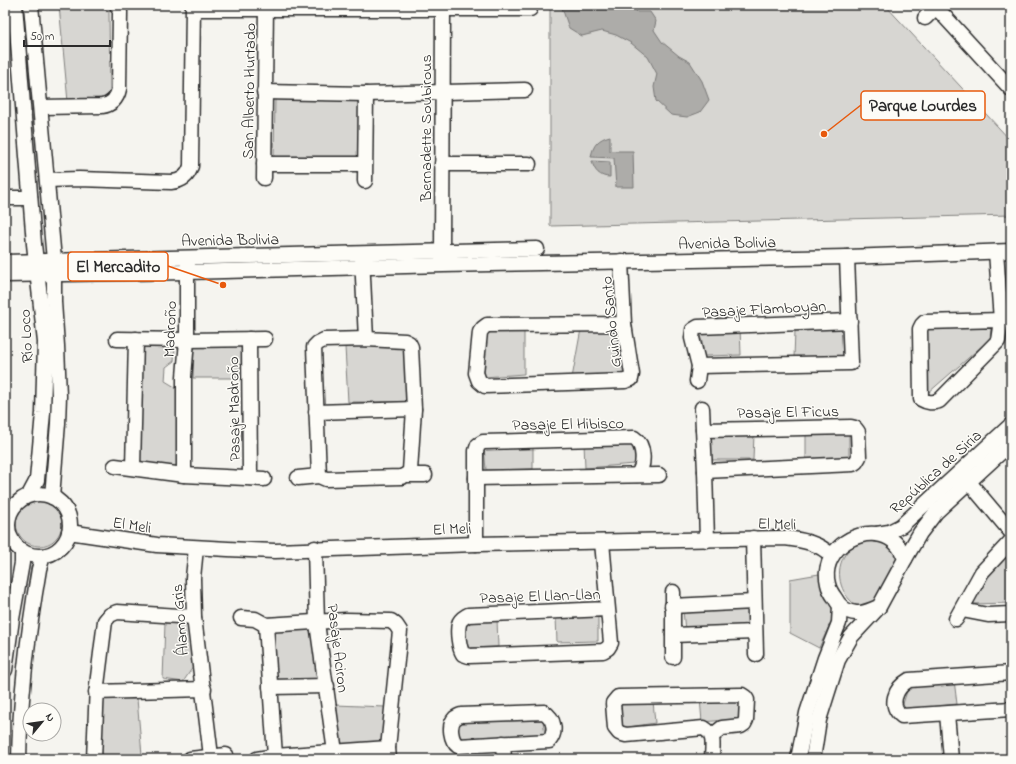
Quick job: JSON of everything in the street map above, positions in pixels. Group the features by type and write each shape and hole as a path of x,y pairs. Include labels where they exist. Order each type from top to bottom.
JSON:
{"street":[{"name":"Río Loco","path":"14,5 11,32 45,342 44,395 37,480 29,495"},
{"name":"Río Loco","path":"32,5 54,267 54,302 58,346 58,422 52,497"},
{"path":"40,107 102,106 110,104 116,98 119,89 120,20 120,12 117,5"},
{"path":"925,18 936,6 1011,89"},
{"path":"47,180 79,179 176,182 186,177 191,166 193,7 443,7 530,9"},
{"name":"San Alberto Hurtado","path":"264,178 266,7"},
{"name":"Bernadette Soubirous","path":"441,251 443,7"},
{"path":"264,92 366,94 525,90"},
{"path":"365,181 366,94"},
{"path":"264,164 365,164"},
{"path":"442,164 528,164"},
{"path":"5,198 30,198"},
{"name":"Avenida Bolivia","path":"5,262 36,267 187,272 362,260 441,251 537,250"},
{"path":"441,251 443,265"},
{"name":"Avenida Bolivia","path":"54,267 189,257 362,260 443,265 847,257 1011,251"},
{"path":"996,252 1006,320 998,341 939,400 927,402 921,399 920,329 925,322 1006,320"},
{"name":"Madroño","path":"184,475 184,377 187,340 187,272 189,257"},
{"path":"699,366 852,363 847,257"},
{"path":"362,260 366,339"},
{"name":"Guindo Santo","path":"621,261 624,324 632,374 630,379 625,381 485,386 479,381 476,373 480,332 487,325 624,324"},
{"name":"Avenida Bolivia","path":"5,275 36,267"},
{"name":"Pasaje Flamboyan","path":"697,381 699,366 692,338 694,330 698,327 850,321"},
{"name":"Pasaje Madroño","path":"117,339 265,339"},
{"path":"133,468 136,339"},
{"name":"Pasaje Madroño","path":"115,466 184,475 257,478 249,339"},
{"path":"319,476 314,347 324,340 366,339 405,341 412,347 414,409 410,471 406,475"},
{"path":"702,408 707,540"},
{"path":"316,412 414,409"},
{"name":"República de Siria","path":"905,559 929,520 964,477 1011,426"},
{"name":"Pasaje El Ficus","path":"703,430 851,427 855,428 858,432 859,457 856,462 852,464 705,471"},
{"name":"Pasaje El Hibisco","path":"476,544 476,451 478,445 483,442 634,438 639,441 641,446 642,468 636,475"},
{"name":"República de Siria","path":"877,534 888,532 901,526 1011,443"},
{"path":"298,478 319,476 326,480 425,475"},
{"path":"476,478 659,475"},
{"path":"964,477 1011,532"},
{"path":"43,494 52,497 62,504 68,513 70,522 66,540 61,547 51,554 43,556 32,555 22,551 10,536 7,517 16,504 29,495 43,494"},
{"name":"El Meli","path":"69,532 157,545 196,548 275,550 476,544 785,538 810,542 825,550 832,556"},
{"path":"813,759 819,720 838,660 851,637 879,607 905,559 897,544 885,536 867,533 851,539 836,550 829,564 828,584 840,606 855,613 865,612 879,607"},
{"path":"753,538 756,654"},
{"path":"1011,541 982,572 959,614 1011,614"},
{"path":"602,542 607,609"},
{"name":"Álamo Gris","path":"196,548 193,578 194,616 211,756"},
{"name":"Pasaje Aciron","path":"314,548 317,623 335,752"},
{"path":"5,670 22,564 22,551"},
{"path":"19,759 20,710 24,662 36,584 43,556"},
{"path":"673,657 673,599 754,602"},
{"path":"798,759 807,713 839,622 840,606"},
{"name":"Pasaje El Llan-Llan","path":"607,609 611,643 608,648 602,651 469,656 463,654 460,649 459,624 462,618 468,615 607,609"},
{"path":"94,759 96,692 105,621 110,615 117,612 194,616"},
{"path":"241,618 255,619 266,625 346,620 391,621 400,631 389,754 335,752 275,756 258,759"},
{"path":"266,625 275,756"},
{"path":"673,635 755,632"},
{"path":"1011,673 909,680 905,682 897,692 894,704 896,712 902,716 1011,709"},
{"path":"270,687 327,686"},
{"path":"96,692 204,689"},
{"path":"712,736 722,728 741,726 744,724 746,720 747,700 745,697 742,695 618,697 613,703 615,728 619,733 626,735 704,728 709,731 712,736 712,759"},
{"path":"544,712 552,719 554,732 549,741 503,743 458,746 454,743 451,737 452,724 455,718 460,715 544,712"},
{"path":"947,714 951,759"},
{"path":"503,743 504,759"},
{"path":"190,759 226,755"}],"shaded area":[{"path":"59,5 102,6 109,12 110,94 102,98 68,102"},
{"path":"550,5 885,5 1011,141 1011,215 550,226"},
{"path":"561,5 632,5 637,12 650,12 656,21 654,30 662,42 679,56 690,62 702,81 709,100 700,112 687,117 671,115 656,101 654,87 657,74 648,57 631,43 616,35 602,31 582,36 569,28"},
{"path":"275,96 361,97 360,159 274,160"},
{"path":"610,136 610,151 633,151 634,187 616,187 614,158 591,157 593,149 597,143"},
{"path":"592,161 610,162 610,177 600,175 594,168"},
{"path":"740,327 741,355 704,356 702,341 697,330"},
{"path":"844,327 845,357 794,357 795,331"},
{"path":"991,327 990,339 928,393 923,392 922,329"},
{"path":"487,329 524,330 524,374 484,377"},
{"path":"581,329 618,330 620,349 627,373 572,378"},
{"path":"140,344 175,347 174,361 166,367 165,381 180,390 179,467 140,463"},
{"path":"406,345 408,402 348,402 345,347"},
{"path":"245,346 244,378 193,378 194,347"},
{"path":"849,432 849,460 806,462 806,433"},
{"path":"754,434 753,460 710,460 710,437"},
{"path":"634,442 635,464 585,468 584,443"},
{"path":"533,446 533,469 486,470 484,447"},
{"path":"39,500 52,504 58,510 62,523 58,536 52,542 39,546 26,542 20,536 16,523 20,510 26,504"},
{"path":"876,539 889,544 900,559 873,604 859,606 850,600 842,588 840,582 840,567 845,554 853,547 862,542"},
{"path":"1011,549 1011,603 971,604 984,573"},
{"path":"819,574 827,599 836,611 819,648 790,633 790,579"},
{"path":"748,606 749,627 685,631 683,610"},
{"path":"598,616 598,641 557,642 556,617"},
{"path":"497,619 498,647 463,648 464,620"},
{"path":"165,623 188,624 193,667 183,682 163,679"},
{"path":"314,627 320,682 272,684 267,630"},
{"path":"954,680 957,704 901,710 910,682"},
{"path":"741,697 738,719 702,722 700,698"},
{"path":"101,698 137,699 142,755 102,759"},
{"path":"621,700 653,701 655,723 622,728"},
{"path":"336,705 385,707 382,742 339,746"},
{"path":"543,720 545,735 457,740 457,722"}],"place":[{"name":"Parque Lourdes","path":"824,134"},
{"name":"El Mercadito","path":"223,285"}]}
